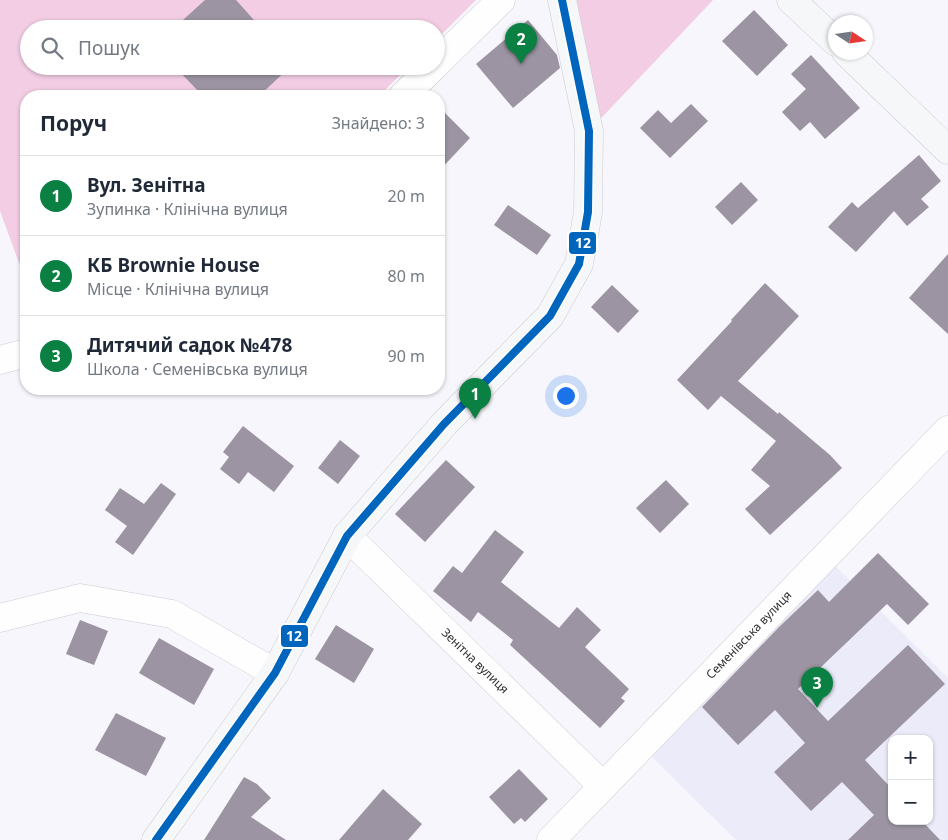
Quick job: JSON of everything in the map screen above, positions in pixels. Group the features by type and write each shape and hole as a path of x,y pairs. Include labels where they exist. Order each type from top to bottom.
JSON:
{"street":[{"path":"445,55 501,0"},
{"path":"156,840 275,673 347,536 444,424 550,316 579,264 588,212 589,131 562,0"},
{"path":"791,0 828,35"},
{"path":"854,60 948,150"},
{"path":"409,90 425,75"},
{"path":"0,360 20,355"},
{"name":"Семенівська вулиця","path":"551,840 948,430"},
{"name":"Зенітна вулиця","path":"347,536 603,786"},
{"path":"0,618 80,598 172,614 275,673"}],"shaded area":[{"path":"0,0 476,0 445,31 445,20 20,20 20,75 400,75 385,90 20,90 20,266 0,211"},
{"path":"562,0 713,0 589,131"},
{"path":"831,562 948,678 948,840 736,840 645,750"}],"building":[{"path":"205,0 236,0 254,20 183,20"},
{"path":"754,10 788,45 757,76 722,41"},
{"path":"528,20 557,55 560,68 513,108 476,64"},
{"path":"811,55 860,108 825,139 810,122 800,131 782,112 806,89 791,74"},
{"path":"183,75 281,75 265,90 197,90"},
{"path":"691,104 708,121 670,158 640,128 658,110 671,123"},
{"path":"445,113 470,138 445,165"},
{"path":"919,155 941,181 921,199 929,207 907,226 894,211 856,252 828,227 852,202 858,208"},
{"path":"741,182 758,200 732,225 715,207"},
{"path":"508,205 551,235 537,255 494,225"},
{"path":"948,254 948,334 909,298"},
{"path":"765,283 799,316 738,381 778,414 779,412 830,455 842,468 770,535 745,509 770,486 751,470 776,441 721,396 708,410 677,380"},
{"path":"612,285 639,311 618,333 591,307"},
{"path":"243,426 294,466 274,492 248,472 239,484 220,469 229,457 223,452"},
{"path":"340,440 360,456 338,484 318,468"},
{"path":"446,460 475,487 425,542 395,514"},
{"path":"666,480 689,504 660,533 636,508"},
{"path":"161,483 176,494 133,555 115,542 127,526 105,510 120,488 144,504"},
{"path":"495,530 524,552 501,582 559,628 577,607 601,630 585,647 629,689 621,698 625,701 600,728 510,645 513,640 478,612 471,622 433,591 453,566 462,573"},
{"path":"878,553 929,604 908,625 887,604 798,689 828,721 908,645 945,684 891,735 888,735 888,738 865,760 888,785 888,825 926,825 940,840 848,840 874,815 842,782 811,811 774,772 805,743 775,710 738,745 702,707 779,627 818,590 829,602"},
{"path":"80,620 108,631 94,665 66,654"},
{"path":"336,625 374,649 354,683 315,659"},
{"path":"159,638 214,669 194,705 139,673"},
{"path":"116,713 166,738 146,776 95,750"},
{"path":"519,769 548,799 525,822 521,818 514,824 489,797"},
{"path":"244,777 257,784 271,798 251,817 286,840 204,840"},
{"path":"383,789 422,824 408,840 339,840"}],"transit line":[{"name":"12","path":"156,840 275,673 347,536 444,424 550,316 579,264 588,212 589,131 562,0"}],"place":[{"name":"КБ Brownie House","path":"521,64"},
{"name":"Вул. Зенітна","path":"475,419"},
{"name":"Дитячий садок №478","path":"817,708"}]}
